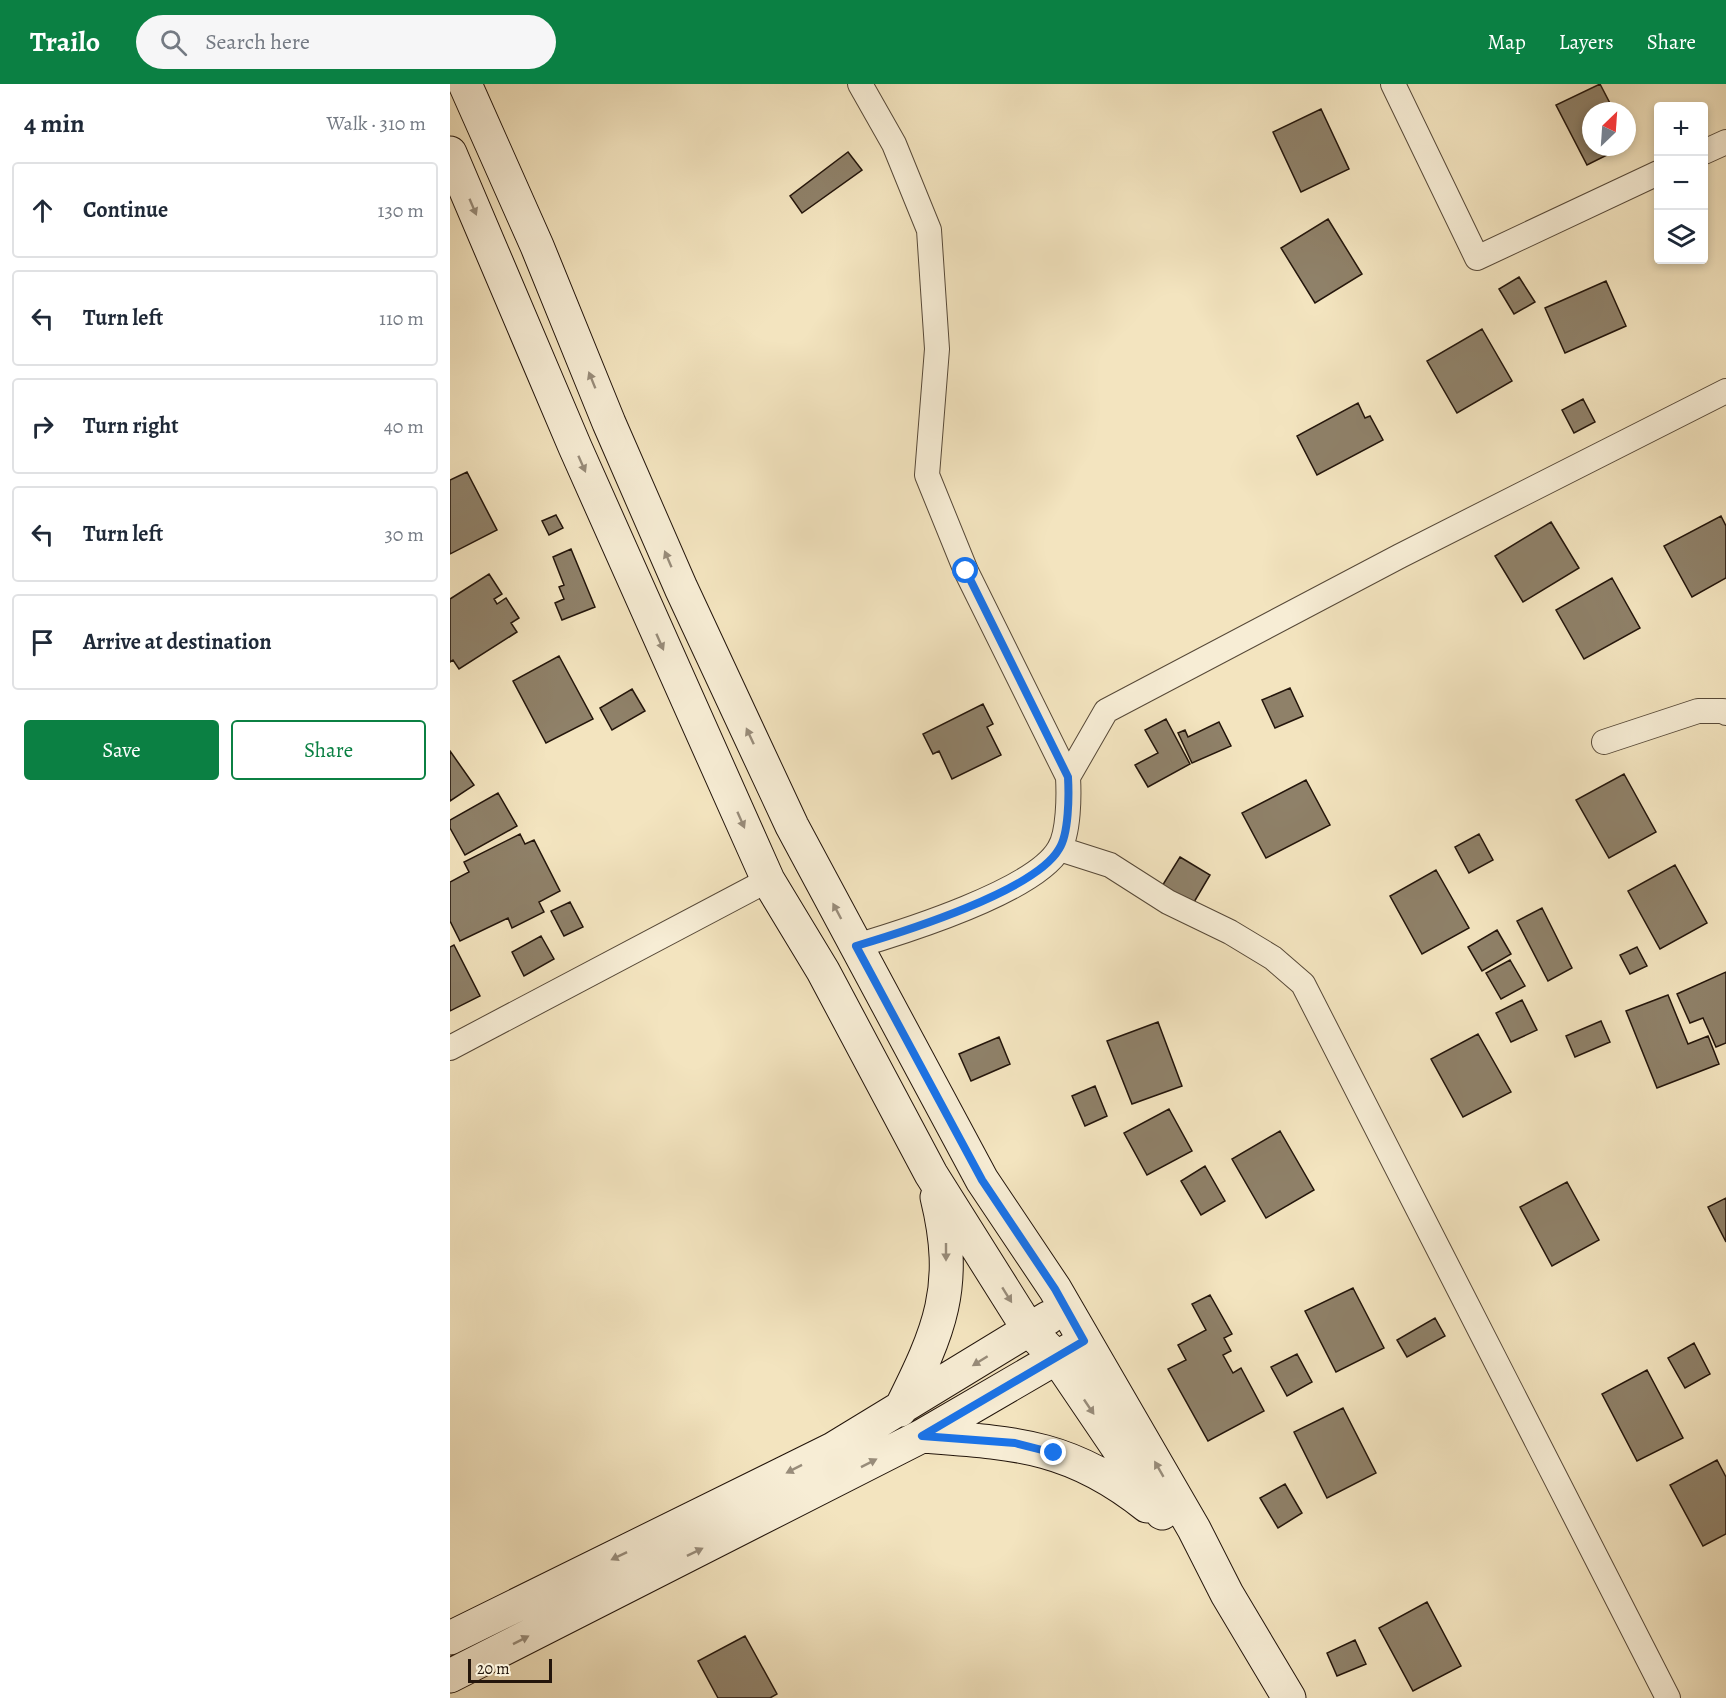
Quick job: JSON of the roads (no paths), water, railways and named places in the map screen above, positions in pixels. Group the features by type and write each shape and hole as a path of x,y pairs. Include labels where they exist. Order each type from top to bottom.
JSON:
{"street":[{"path":"465,84 537,246 609,423 681,588 792,826 982,1180 1065,1307 1194,1529 1227,1594 1289,1698"},
{"path":"856,946 924,926 1029,878 1060,849 1069,806 1068,777 966,571 927,475 937,349 929,230 894,144 860,84"},
{"path":"1393,84 1477,258 1654,175"},
{"path":"1708,150 1726,142"},
{"path":"450,153 574,447 768,880 823,971 931,1174 1029,1330 1057,1358 1166,1518 1227,1594"},
{"path":"1068,777 1106,711 1400,556 1726,392"},
{"path":"1604,742 1698,711 1726,713"},
{"path":"1060,849 1110,865 1168,902 1230,932 1273,958 1303,984 1668,1698"},
{"path":"450,1048 768,880"},
{"path":"900,1410 936,1335 946,1285 946,1236 931,1174"},
{"path":"450,1638 796,1468 900,1410 1065,1307"},
{"path":"450,1676 922,1436 1084,1341"},
{"path":"922,1436 1015,1443 1054,1453 1114,1482 1166,1518"}]}
